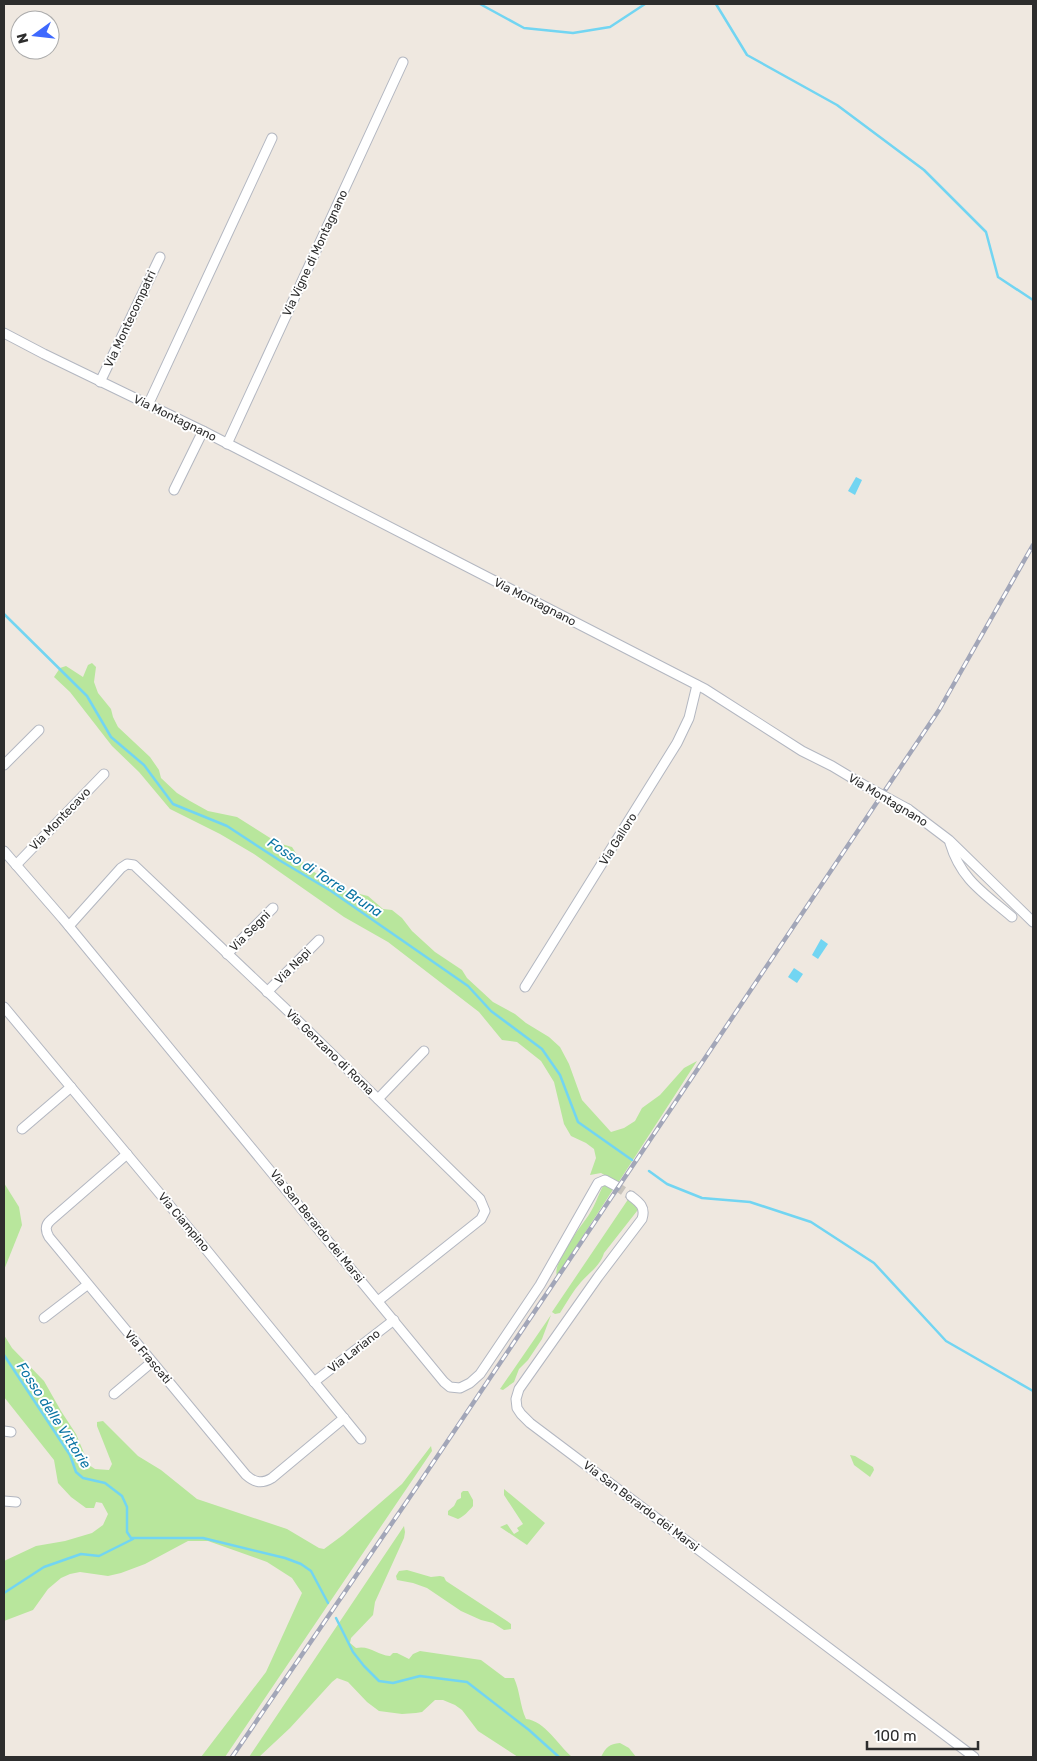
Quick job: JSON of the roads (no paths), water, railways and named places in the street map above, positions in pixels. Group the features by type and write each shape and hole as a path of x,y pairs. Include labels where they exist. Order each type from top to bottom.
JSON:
{"street":[{"name":"Via Vigne di Montagnano","path":"227,444 403,62"},
{"path":"148,405 272,138"},
{"name":"Via Montecompatri","path":"100,382 160,257"},
{"name":"Via Montagnano","path":"4,333 100,382 203,431 722,699 802,751 908,809 949,840 1033,922"},
{"path":"174,490 203,431"},
{"name":"Via Galloro","path":"526,987 677,743 689,718 696,685"},
{"path":"4,766 39,730"},
{"name":"Via Montecavo","path":"16,865 104,774"},
{"path":"949,840 957,862 967,878 1012,917"},
{"name":"Via San Berardo dei Marsi","path":"4,851 69,926 446,1384 458,1388 470,1383 480,1374 537,1290 597,1184 601,1180 605,1180 616,1186"},
{"name":"Via Genzano di Roma","path":"69,926 124,865 136,866 476,1194 485,1211 481,1219 378,1301"},
{"name":"Via Segni","path":"227,954 273,908"},
{"name":"Via Nepi","path":"267,992 319,940"},
{"name":"Via Ciampino","path":"4,1007 361,1439"},
{"path":"378,1099 424,1050"},
{"path":"22,1129 71,1087"},
{"name":"Via Frascati","path":"127,1154 50,1220 46,1226 48,1237 87,1285 246,1475 254,1481 263,1482 272,1478 344,1418"},
{"name":"Via San Berardo dei Marsi","path":"630,1196 642,1206 644,1212 642,1219 519,1388 516,1402 519,1411 530,1423 589,1468 974,1757"},
{"path":"44,1318 87,1285"},
{"name":"Via Lariano","path":"314,1382 394,1320"},
{"path":"114,1394 152,1362"},
{"path":"4,1501 16,1502"}],"water":[{"path":"856,477 862,480 855,495 848,491"},
{"path":"821,939 828,944 818,959 812,955"},
{"path":"794,968 803,974 797,983 788,977"}],"waterway":[{"path":"480,4 524,28 573,33 610,27 645,4"},
{"path":"716,4 747,55 837,105 924,170 986,232 998,277 1033,300"},
{"name":"Fosso di Torre Bruna","path":"4,614 87,696 111,737 144,765 173,804 227,826 331,891 468,986 491,1011 542,1049 560,1075 578,1122 632,1160"},
{"name":"Fosso di Torre Bruna","path":"649,1171 667,1184 702,1198 750,1202 811,1222 874,1263 946,1341 1033,1391"},
{"name":"Fosso delle Vittorie","path":"4,1355 70,1455 76,1472 83,1478 105,1483 122,1496 127,1507 127,1532 131,1538 203,1538 285,1558 301,1564 311,1571 328,1603"},
{"path":"4,1593 44,1567 81,1554 99,1556 133,1539"},
{"name":"Fosso delle Vittorie","path":"336,1618 353,1652 379,1681 393,1683 420,1676 467,1682 529,1730 559,1757"}],"tunnel":[{"path":"616,1186 631,1196"}],"railway":[{"path":"232,1757 416,1488 939,710 1033,545"}]}
